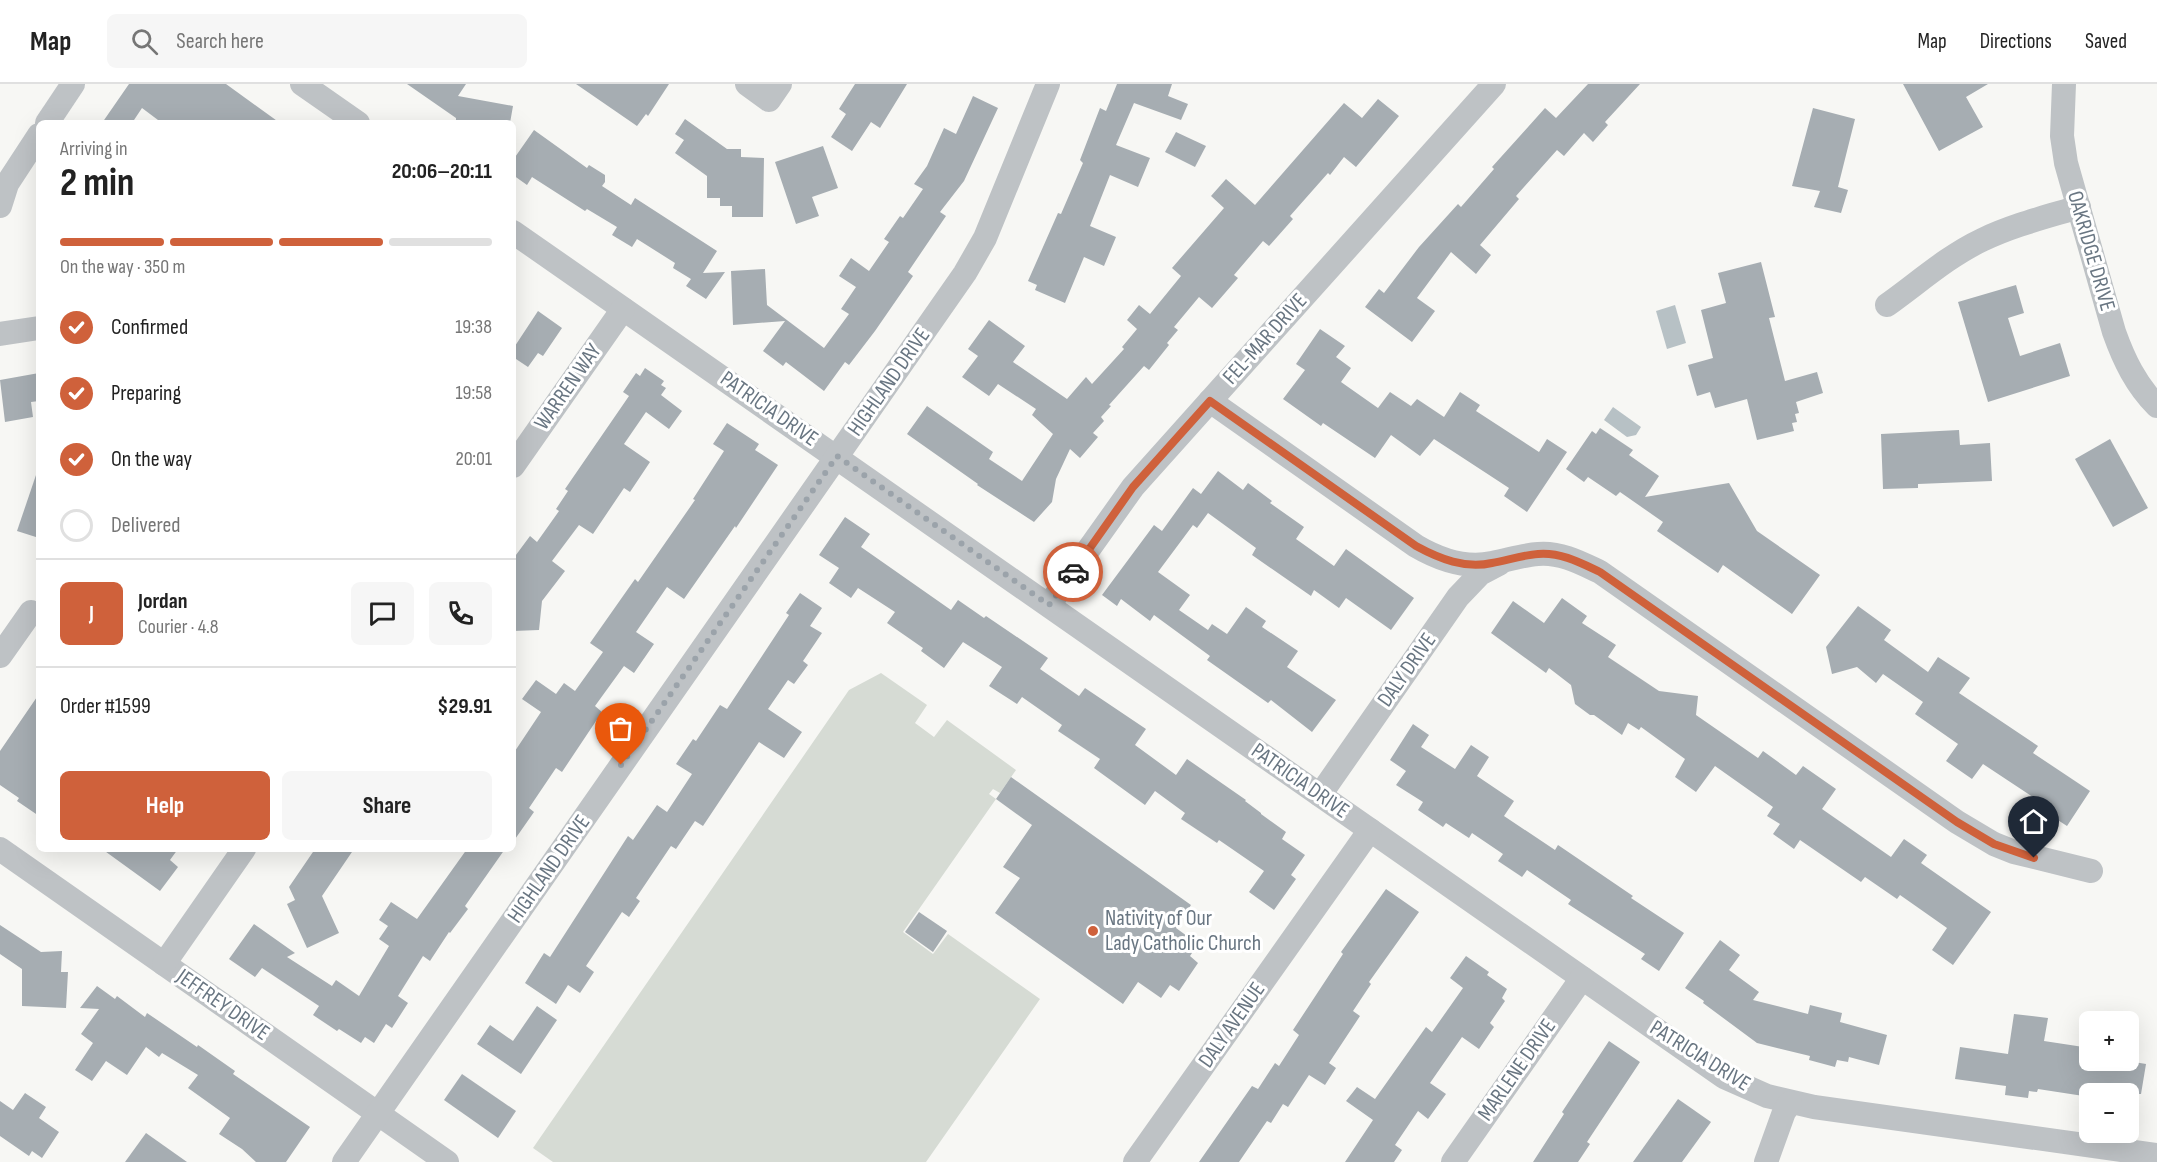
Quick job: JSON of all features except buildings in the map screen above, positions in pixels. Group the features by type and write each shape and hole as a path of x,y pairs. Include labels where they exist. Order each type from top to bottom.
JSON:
{"street":[{"path":"49,120 73,84"},
{"path":"302,84 354,120"},
{"path":"747,84 769,100 780,84"},
{"name":"HIGHLAND DRIVE","path":"344,1162 965,273 984,238 1048,84"},
{"name":"FEL-MAR DRIVE","path":"1049,605 1133,487 1494,84"},
{"name":"OAKRIDGE DRIVE","path":"2064,84 2062,136 2066,163 2114,332 2124,359 2138,383 2157,406"},
{"path":"0,206 7,184 36,140"},
{"path":"1887,305 1949,260 1980,241 2012,227 2079,207"},
{"name":"PATRICIA DRIVE","path":"516,234 1724,1077 1790,1103 2157,1155"},
{"name":"WARREN WAY","path":"516,462 623,309"},
{"path":"0,334 36,328"},
{"path":"1210,401 1433,556 1471,565 1490,564 1540,554 1572,558 1600,572 1957,822 1994,844 2014,852 2091,871"},
{"name":"DALY DRIVE","path":"1320,795 1458,597 1480,574 1509,559"},
{"path":"0,656 31,612"},
{"name":"DALY AVENUE","path":"1135,1162 1370,830"},
{"name":"JEFFREY DRIVE","path":"0,849 447,1162"},
{"path":"164,964 242,852"},
{"name":"MARLENE DRIVE","path":"1453,1162 1582,978"},
{"path":"1766,1162 1784,1112 1790,1103"}],"shaded area":[{"path":"1675,305 1686,343 1667,349 1656,311"},
{"path":"1613,407 1641,427 1636,435 1627,437 1604,420"},
{"path":"881,673 927,705 915,723 934,737 947,720 1016,770 1000,793 993,789 989,794 996,799 903,932 933,954 948,934 1040,999 926,1162 553,1162 533,1148 849,690"}],"way so far":[{"path":"621,765 837,456 1049,605 1073,572"}],"place":[{"name":"Nativity of Our Lady Catholic Church","path":"1093,931"}],"route":[{"path":"1073,572 1133,487 1210,401 1433,556 1471,565 1490,564 1540,554 1572,558 1600,572 1957,822 1994,844 2034,858"}]}
